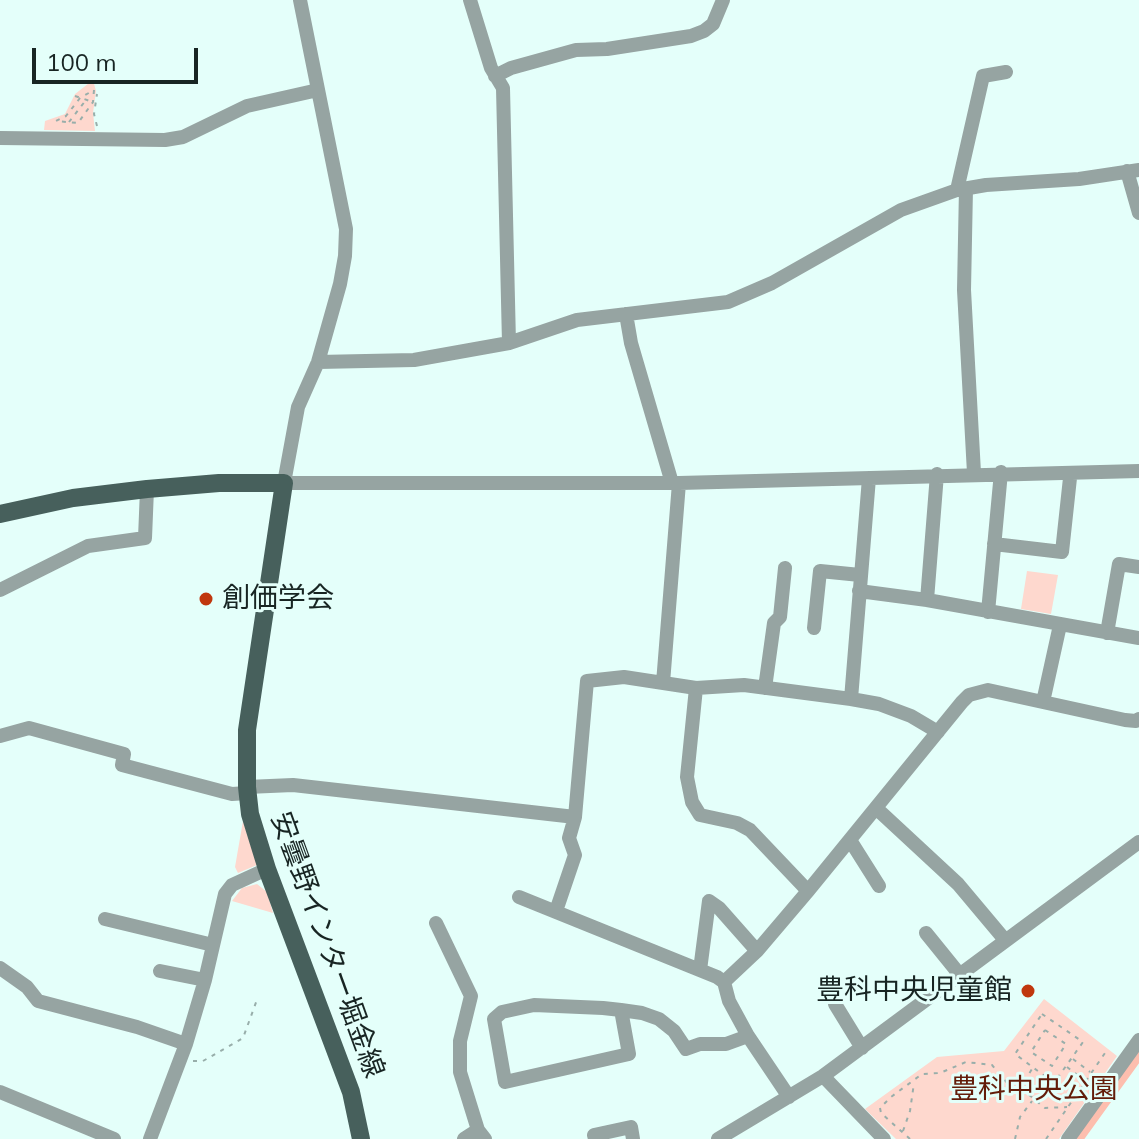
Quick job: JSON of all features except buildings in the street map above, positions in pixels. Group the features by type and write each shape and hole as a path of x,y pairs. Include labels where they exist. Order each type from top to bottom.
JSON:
{"main road":[{"path":"0,514 73,498 147,489 219,483 284,483"},
{"name":"安曇野インター堀金線","path":"284,483 247,730 247,790 250,814 267,869 351,1092 361,1139"}],"street":[{"path":"300,0 346,229 340,284 318,362 298,407 284,483 676,483 1001,472 1139,471"},
{"path":"470,0 495,76 503,88 509,343"},
{"path":"495,76 511,68 576,50 607,49 691,36 713,24 723,0"},
{"path":"974,473 962,189 983,76 1006,72"},
{"path":"0,138 165,140 183,137 247,106 318,90"},
{"path":"318,362 414,360 509,343 577,320 728,302 772,283 901,210 962,189 1079,179 1133,170 1139,213"},
{"path":"626,314 631,343 676,483 663,683"},
{"path":"988,612 1001,472"},
{"path":"927,600 937,474"},
{"path":"851,699 869,478"},
{"path":"994,544 1062,552 1070,478"},
{"path":"0,590 88,546 145,538 147,489"},
{"path":"1107,633 1119,564 1139,567"},
{"path":"765,688 774,623 780,617 785,568"},
{"path":"814,628 820,571 860,575"},
{"path":"859,591 1139,638"},
{"path":"1043,702 1060,625"},
{"path":"556,911 575,855 569,838 575,817 587,681 624,677 696,688 744,685 851,699 879,704 911,716 938,732"},
{"path":"696,688 687,777 692,802 700,815 737,823 750,830 808,891"},
{"path":"724,982 757,951 969,695 988,690 1125,720 1139,719"},
{"path":"0,736 29,728 124,754 122,765 232,794 293,785 575,817"},
{"path":"876,808 958,884 1005,940"},
{"path":"850,840 879,886"},
{"path":"718,1139 823,1076 1005,940 1137,847"},
{"path":"150,1139 186,1044 225,894 232,885 267,869"},
{"path":"519,897 724,982 729,1001 748,1036 789,1097"},
{"path":"700,970 709,901 757,951"},
{"path":"105,919 213,945"},
{"path":"436,923 471,996 460,1041 460,1072 481,1135 464,1139"},
{"path":"926,933 960,975"},
{"path":"0,968 27,987 38,1001 137,1027 186,1044"},
{"path":"160,971 205,980"},
{"path":"835,1004 862,1048"},
{"path":"621,1010 629,1054 505,1082 494,1019 502,1012 534,1005 621,1010 659,1019 674,1031 686,1049 700,1044 726,1044 748,1036"},
{"path":"1068,1139 1139,1040"},
{"path":"823,1076 884,1139"},
{"path":"0,1092 114,1139"},
{"path":"595,1139 594,1135 631,1127 633,1139"}],"path":[{"path":"94,90 95,102 78,123 56,121 66,116 80,98 94,90"},
{"path":"97,94 94,114 99,139"},
{"path":"75,96 95,102"},
{"path":"69,123 86,100"},
{"path":"180,1061 203,1061 243,1038 258,997"},
{"path":"1042,1014 1083,1042 1072,1058 1054,1083 1015,1054 1042,1014"},
{"path":"1045,1030 1066,1044 1052,1066 1031,1052 1045,1030"},
{"path":"1046,1139 1105,1053"},
{"path":"1072,1058 1091,1073"},
{"path":"910,1139 881,1113 880,1108 922,1074 940,1073 966,1062 992,1065 1013,1090 1028,1094 1045,1108 1067,1107"},
{"path":"1066,1066 1086,1081"},
{"path":"1018,1092 1033,1067"},
{"path":"903,1133 914,1081"},
{"path":"1015,1139 1020,1117 1032,1100"},
{"path":"910,1111 918,1112"}],"green space":[{"path":"93,80 96,91 93,113 95,131 44,130 45,121 65,114 75,94"},
{"path":"1027,571 1058,575 1051,614 1021,609"},
{"path":"243,821 257,865 238,873 235,867"},
{"path":"257,884 267,892 273,913 232,901 242,888"},
{"name":"豊科中央公園","path":"1044,999 1117,1056 1059,1139 896,1139 865,1109 937,1057 1004,1051"}],"waterway":[{"path":"1077,1139 1139,1053"}],"place":[{"name":"創価学会","path":"206,599"},
{"name":"豊科中央児童館","path":"1028,991"}]}
